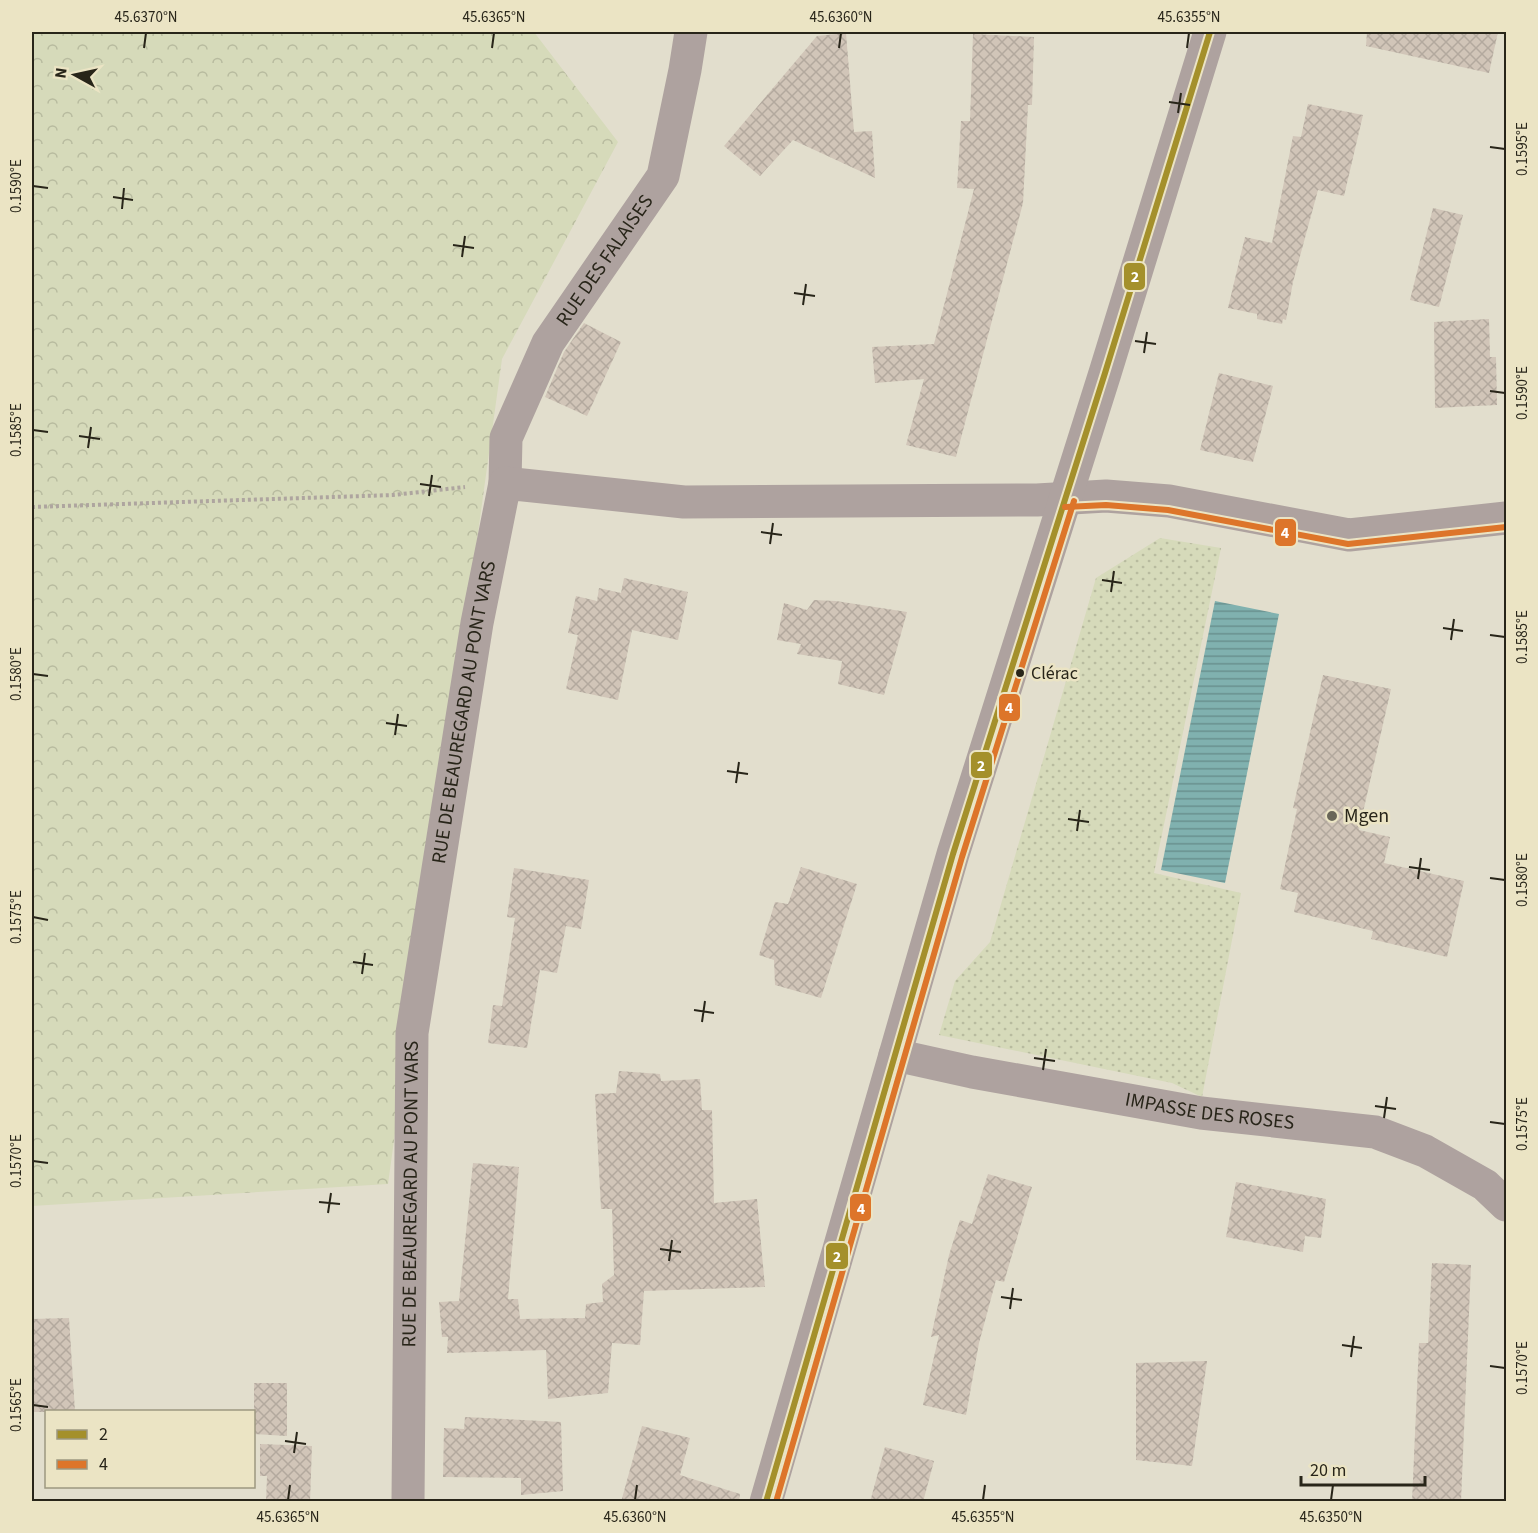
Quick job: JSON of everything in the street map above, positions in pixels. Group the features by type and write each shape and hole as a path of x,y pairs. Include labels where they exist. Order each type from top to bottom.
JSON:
{"street":[{"name":"RUE DES FALAISES","path":"505,483 506,438 548,343 663,176 691,32"},
{"path":"766,1502 953,854 1210,32"},
{"path":"505,483 684,502 1036,500 1106,496 1169,501 1349,535 1506,518"},
{"name":"RUE DE BEAUREGARD AU PONT VARS","path":"408,1502 412,1033 477,623 505,483"},
{"name":"IMPASSE DES ROSES","path":"895,1055 972,1072 1201,1113 1375,1132 1425,1151 1485,1185 1506,1205"}],"path":[{"path":"32,507 393,495 505,483"}],"green space":[{"path":"32,32 534,32 618,142 502,359 388,1184 32,1206"},
{"path":"1160,538 1221,548 1154,873 1241,893 1202,1097 1172,1083 939,1035 955,981 990,942 1096,578"}],"water":[{"path":"1215,601 1279,614 1225,883 1161,870"}],"building":[{"path":"1367,32 1498,32 1489,73 1366,46"},
{"path":"846,33 854,132 872,131 875,178 793,140 760,176 724,146 817,36"},
{"path":"973,34 1034,37 1032,105 1028,105 1023,203 956,457 906,445 924,379 875,383 872,347 934,344 974,189 957,188 961,121 970,121"},
{"path":"1308,104 1363,115 1344,196 1318,190 1293,282 1286,320 1283,319 1282,324 1257,319 1257,314 1228,308 1245,237 1272,243 1293,136 1301,137"},
{"path":"1433,208 1463,215 1439,307 1410,300"},
{"path":"1489,319 1490,357 1496,357 1497,405 1435,408 1434,322"},
{"path":"584,323 621,342 587,416 545,397 564,352"},
{"path":"1219,373 1273,386 1253,462 1200,450"},
{"path":"624,578 688,592 678,640 632,630 618,700 566,689 578,635 568,633 576,596 597,601 599,588 621,593"},
{"path":"814,600 836,601 907,612 884,695 838,684 842,661 797,654 801,644 777,640 784,603 807,610"},
{"name":"Mgen","path":"1323,675 1391,689 1359,830 1390,837 1384,863 1464,881 1447,957 1371,939 1373,931 1294,912 1298,893 1280,889 1297,809 1293,808"},
{"path":"801,867 857,884 821,998 775,985 774,960 759,955 775,902 788,904"},
{"path":"514,868 589,880 581,929 566,926 557,973 540,970 527,1048 488,1043 493,1005 502,1006 515,918 507,917"},
{"path":"619,1071 660,1074 661,1081 700,1079 702,1110 712,1110 714,1203 757,1199 765,1287 644,1291 640,1345 612,1343 608,1393 548,1399 546,1350 447,1353 448,1337 442,1337 439,1302 459,1301 473,1163 519,1167 508,1299 518,1299 520,1319 585,1318 586,1304 603,1302 602,1284 614,1275 612,1209 601,1209 595,1094 616,1093"},
{"path":"988,1174 1032,1187 1004,1282 996,1280 979,1343 966,1415 923,1405 939,1335 931,1337 949,1255 960,1220 972,1224"},
{"path":"1236,1182 1326,1199 1321,1238 1305,1236 1303,1252 1226,1237"},
{"path":"1432,1263 1471,1265 1461,1502 1412,1502 1419,1343 1428,1343"},
{"path":"69,1318 75,1410 32,1412 32,1319"},
{"path":"1207,1361 1192,1466 1136,1460 1136,1363"},
{"path":"254,1383 287,1383 287,1436 255,1434"},
{"path":"465,1417 561,1422 563,1491 521,1495 521,1478 443,1477 444,1428 464,1429"},
{"path":"642,1426 690,1438 680,1475 740,1494 739,1502 621,1502"},
{"path":"260,1444 312,1446 310,1502 266,1502 267,1476 260,1476"},
{"path":"885,1447 934,1461 923,1502 870,1502"}],"transit line":[{"name":"2","path":"766,1502 953,854 1210,32"},
{"name":"4","path":"776,1502 962,857 1074,501"},
{"name":"4","path":"1065,507 1106,505 1168,510 1348,544 1506,527"}],"place":[{"name":"Clérac","path":"1020,673"},
{"name":"Mgen","path":"1332,816"}]}
